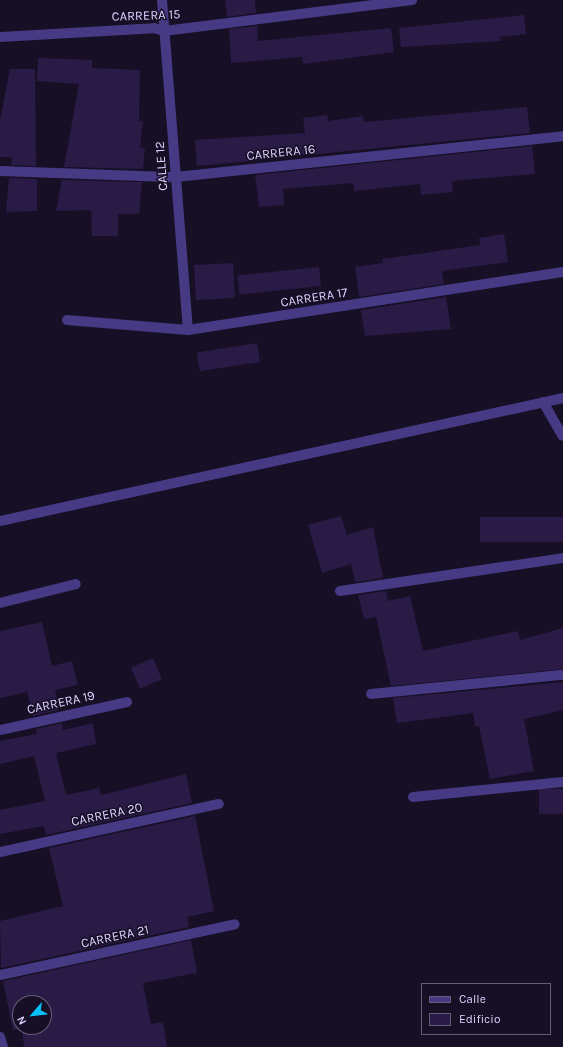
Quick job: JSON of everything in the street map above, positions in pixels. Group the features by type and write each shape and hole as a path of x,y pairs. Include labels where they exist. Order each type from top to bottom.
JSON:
{"street":[{"name":"CALLE 12","path":"162,0 188,330"},
{"name":"CARRERA 15","path":"0,37 154,28 164,31 412,0"},
{"name":"CARRERA 16","path":"0,171 176,177 563,136"},
{"name":"CARRERA 17","path":"67,320 188,330 563,272"},
{"path":"0,521 563,398"},
{"path":"543,402 563,436"},
{"path":"340,591 563,558"},
{"path":"0,603 76,584"},
{"path":"371,694 563,675"},
{"name":"CARRERA 19","path":"0,730 127,702"},
{"path":"413,797 563,782"},
{"name":"CARRERA 20","path":"0,852 219,804"},
{"name":"CARRERA 21","path":"0,975 235,924"},
{"path":"0,1037 3,1047"}],"building":[{"path":"225,0 255,0 256,13 227,17"},
{"path":"524,15 526,34 500,37 501,41 401,47 399,28"},
{"path":"257,26 258,41 391,28 394,52 303,64 302,57 231,63 229,29"},
{"path":"38,58 92,60 92,68 140,70 139,121 143,121 140,147 145,148 143,169 64,167 79,84 37,81"},
{"path":"10,69 35,69 36,166 11,165 12,157 0,157 0,120"},
{"path":"527,107 530,133 197,166 195,140 305,133 303,118 327,115 328,121 363,116 364,122"},
{"path":"532,146 535,174 452,181 453,192 421,195 420,184 354,191 353,183 283,189 284,205 259,207 255,175"},
{"path":"9,178 37,179 37,211 6,212"},
{"path":"62,180 142,182 139,214 118,214 118,236 92,236 91,210 56,211"},
{"path":"504,234 508,262 442,271 444,284 359,297 355,267 383,263 382,259 480,245 479,238"},
{"path":"233,263 235,298 196,300 194,265"},
{"path":"319,267 321,286 239,294 237,276"},
{"path":"446,297 451,329 365,336 361,310"},
{"path":"257,343 260,362 200,371 197,353"},
{"path":"341,516 347,535 373,527 383,578 355,582 351,564 322,573 308,525"},
{"path":"480,517 563,517 563,542 480,542"},
{"path":"386,591 388,601 410,596 423,651 518,631 520,640 563,628 563,669 391,686 376,617 364,619 358,595"},
{"path":"42,622 52,666 72,661 78,685 55,690 59,710 33,716 27,692 0,698 0,631"},
{"path":"153,658 162,679 140,689 131,667"},
{"path":"563,682 563,710 524,719 534,771 490,779 479,726 475,726 473,713 397,723 393,698"},
{"path":"62,723 63,730 93,723 96,744 56,753 66,795 99,788 101,795 186,774 192,803 46,835 44,826 0,834 0,810 45,801 34,756 0,764 0,741 37,734 36,729"},
{"path":"539,789 563,789 563,814 539,814"},
{"path":"195,816 214,911 187,917 189,927 1,968 0,921 63,906 49,848"},
{"path":"191,940 197,973 143,983 151,1024 163,1022 167,1047 24,1047 23,1035 52,1035 52,995 12,995 12,1025 3,981"}]}
